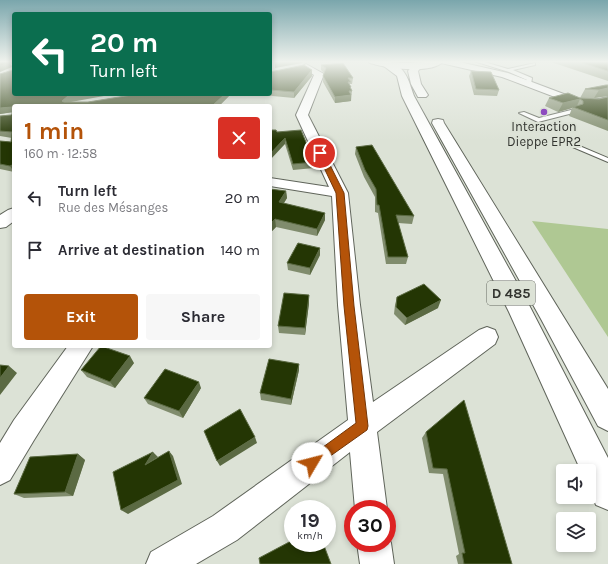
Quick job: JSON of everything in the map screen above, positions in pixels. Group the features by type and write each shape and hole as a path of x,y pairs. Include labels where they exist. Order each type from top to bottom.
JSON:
{"main road":[{"name":"D 485","path":"406,87 408,96 521,312 608,493"},
{"name":"D 485","path":"418,87 608,416"}],"street":[{"path":"314,87 305,104 302,115 340,193 349,306 370,500"},
{"path":"539,87 586,104 608,100"},
{"path":"272,182 340,193"},
{"path":"0,223 12,214"},
{"path":"163,564 225,528 362,426 487,337"},
{"path":"0,470 24,430 80,348"},
{"path":"375,552 377,564"}],"lane":[{"path":"522,113 538,120 575,111"},
{"path":"570,144 608,160"}],"green space":[{"path":"532,221 608,229 608,337"}],"building":[{"path":"0,87 12,87 12,96 68,96 62,101 64,102 88,102 126,96 223,96 214,104 12,104 12,107 0,108"},
{"path":"272,87 298,87 294,92 272,90"},
{"path":"329,87 350,87 352,91 349,91 351,95 335,97"},
{"path":"476,87 498,87 499,90 476,89"},
{"path":"594,87 608,87 599,90 585,89"},
{"path":"568,93 580,98 599,99 608,97 608,120 573,107 583,104 583,101 580,99 563,103 549,98"},
{"path":"12,114 12,132 0,131 0,116"},
{"path":"272,130 276,130 277,132 301,130 314,162 293,164 285,138 272,152"},
{"path":"12,132 12,165 0,164 0,141 11,142"},
{"path":"372,145 414,216 396,215 408,257 388,257 379,205 377,205 376,189 365,170 356,147"},
{"path":"272,189 286,191 279,202 325,213 317,229 275,219 272,222"},
{"path":"298,243 320,248 310,268 287,263"},
{"path":"424,284 441,300 407,318 396,307 397,297"},
{"path":"284,293 309,295 305,328 278,326"},
{"path":"99,348 107,348 130,356 110,382 81,370"},
{"path":"269,359 299,364 291,399 260,393"},
{"path":"0,365 9,366 0,378"},
{"path":"165,369 199,382 179,411 144,398"},
{"path":"464,400 512,564 464,564 462,553 465,553 447,469 433,468 426,432"},
{"path":"240,409 255,437 217,461 204,431"},
{"path":"169,451 178,480 121,510 113,472 153,452 145,465"},
{"path":"78,454 65,492 14,494 30,457"},
{"path":"284,545 284,552 326,552 331,564 260,564 259,558"}],"place":[{"name":"Interaction Dieppe EPR2","path":"544,112"}],"route":[{"path":"312,463 362,426 349,306 340,193 320,153"}]}
